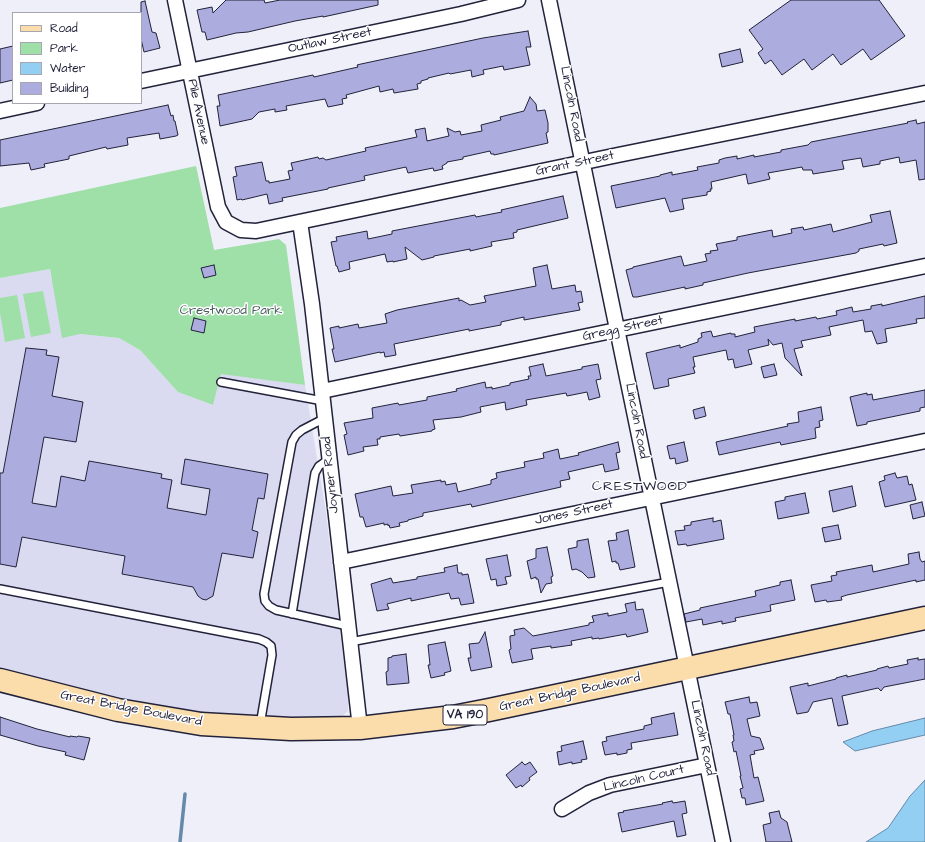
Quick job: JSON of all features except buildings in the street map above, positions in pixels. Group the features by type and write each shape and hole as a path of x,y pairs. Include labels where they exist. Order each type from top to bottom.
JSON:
{"main road":[{"name":"Great Bridge Boulevard","path":"0,680 118,710 177,721 260,728 360,728 453,717 925,618"}],"street":[{"name":"Pile Avenue","path":"175,0 218,207 226,222"},
{"name":"Outlaw Street","path":"142,81 461,14 518,0"},
{"name":"Lincoln Road","path":"549,0 723,842"},
{"name":"Grant Street","path":"226,222 241,230 256,232 582,163 925,93"},
{"path":"0,111 32,104"},
{"name":"Joyner Road","path":"300,222 312,304 360,728"},
{"name":"Gregg Street","path":"322,396 618,330 925,266"},
{"name":"Jones Street","path":"341,562 925,441"},
{"name":"Lincoln Court","path":"562,809 589,794 610,785 707,765"}],"lane":[{"path":"221,382 322,396"},
{"path":"325,418 302,430 296,435 292,442 264,594 265,601 269,606 276,610 348,626"},
{"path":"292,614 315,473 319,466 330,459"},
{"path":"350,642 669,582"},
{"path":"0,589 260,638 271,646 272,655 260,728"}],"shaded area":[{"path":"50,269 51,278 80,334 119,338 140,350 178,392 213,405 221,373 305,385 326,513 348,695 348,711 339,719 326,723 172,713 0,670 0,278"}],"green space":[{"name":"Crestwood Park","path":"196,166 214,250 279,239 286,245 305,385 221,374 213,405 178,392 140,350 119,338 80,334 62,338 50,269 0,278 0,208"},
{"path":"43,291 51,333 31,337 23,294"},
{"path":"17,295 25,338 5,342 0,313 0,298"}],"water":[{"path":"925,718 925,735 855,751 843,742 872,731"},
{"path":"925,780 925,842 866,842 888,828 910,796"}],"waterway":[{"path":"180,842 185,794"}],"district":[{"name":"CRESTWOOD","path":"640,487"}]}
